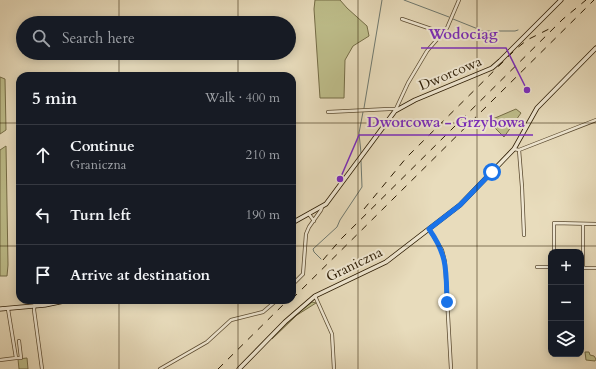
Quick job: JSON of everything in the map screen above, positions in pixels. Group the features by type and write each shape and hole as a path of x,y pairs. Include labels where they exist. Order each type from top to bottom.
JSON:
{"street":[{"path":"296,221 326,204 395,110 427,51 447,28 460,0"},
{"name":"Dworcowa","path":"395,110 492,68 561,0"},
{"path":"402,20 443,33"},
{"name":"Graniczna","path":"240,369 281,327 315,296 386,262 460,205 514,149 537,108 596,48"},
{"path":"400,100 408,104"},
{"path":"328,112 389,108 395,110"},
{"path":"514,149 519,150 596,120"},
{"path":"519,150 524,235"},
{"path":"296,281 303,274 306,234 322,207"},
{"path":"309,214 314,220"},
{"path":"554,249 554,223 596,224"},
{"path":"582,249 583,224"},
{"path":"429,229 439,245 445,262 451,369"},
{"path":"537,267 548,267"},
{"path":"584,268 596,268"},
{"path":"315,296 332,334 334,369"},
{"path":"0,309 35,307 50,304"},
{"path":"160,369 207,342 231,320 262,312 272,304"},
{"path":"35,307 34,310 42,369"},
{"path":"8,309 16,358"},
{"path":"0,360 21,358 19,341"}],"green space":[{"path":"315,0 340,0 367,26 369,36 353,46 345,60 344,98 320,98 314,9"},
{"path":"0,77 5,79 6,130 0,134"},
{"path":"516,109 521,113 504,137 488,121"},
{"path":"6,146 8,265 7,276 0,276 0,150"},
{"path":"312,302 316,303 297,315 272,339 296,314"},
{"path":"585,352 589,352 590,355 594,356 596,359 595,361 586,360"},
{"path":"27,358 28,369 19,369 18,359"}],"waterway":[{"path":"364,108 382,0"},
{"path":"404,0 449,17"},
{"path":"453,19 483,31 518,30"},
{"path":"361,153 359,133 363,112"},
{"path":"321,259 313,249 337,227 362,187 361,161"}],"railway":[{"path":"323,260 341,239 563,19 586,0"},
{"path":"296,295 594,0"},
{"path":"364,209 407,157 516,49 527,40 551,28"},
{"path":"218,369 284,304"}],"place":[{"name":"Wodociąg","path":"527,90"},
{"name":"Dworcowa - Grzybowa","path":"340,179"}],"route":[{"path":"447,302 445,262 442,250 429,229 460,205 492,172"}]}
